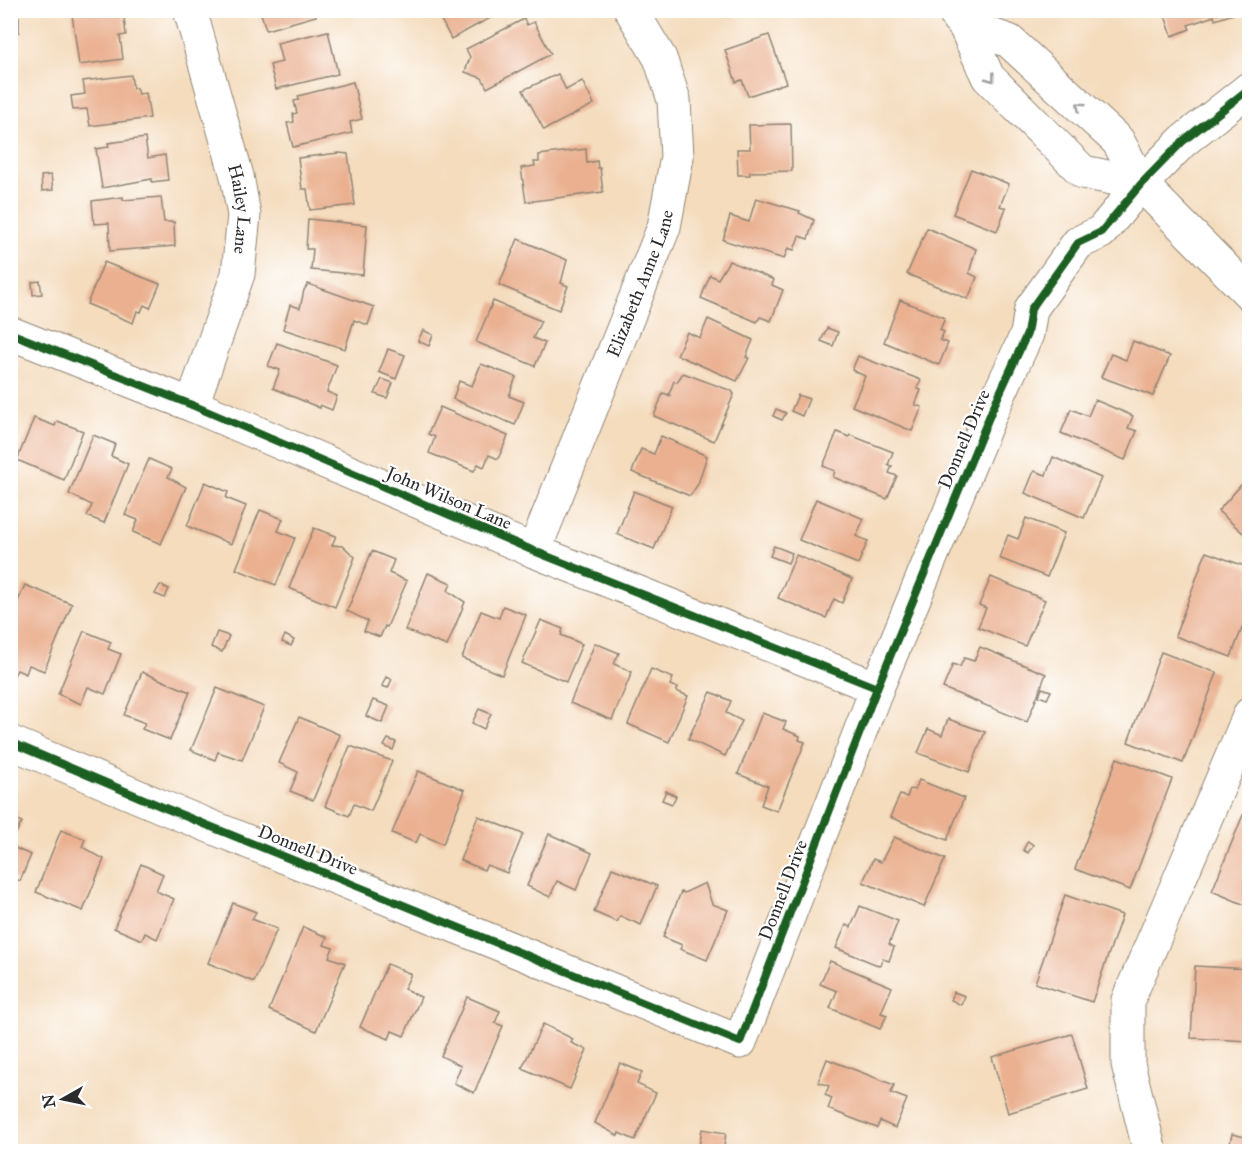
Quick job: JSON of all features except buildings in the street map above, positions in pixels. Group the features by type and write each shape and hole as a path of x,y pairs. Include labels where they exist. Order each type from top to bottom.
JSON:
{"street":[{"name":"Hailey Lane","path":"190,10 237,176 244,215 238,274 192,405"},
{"name":"Elizabeth Anne Lane","path":"534,551 664,227 677,157 674,100 660,58 631,10"},
{"path":"958,18 1010,41 1118,141 1141,184 1250,294"},
{"path":"958,18 988,77 1083,172 1141,184"},
{"name":"Donnell Drive","path":"10,742 165,808 740,1042 877,688 992,410 1027,334 1048,321 1095,257 1101,232 1141,184 1183,141 1250,88"},
{"path":"1118,141 1146,146 1183,141"},
{"name":"John Wilson Lane","path":"10,333 192,405 534,551 877,688"},
{"path":"1150,1152 1128,1064 1128,1000 1250,714"}],"cycle path":[{"path":"10,742 165,808 740,1042 877,688 992,410 1027,334 1031,309 1078,243 1101,232 1141,184 1183,141 1250,88"},
{"path":"10,333 192,405 534,551 877,688"}]}
